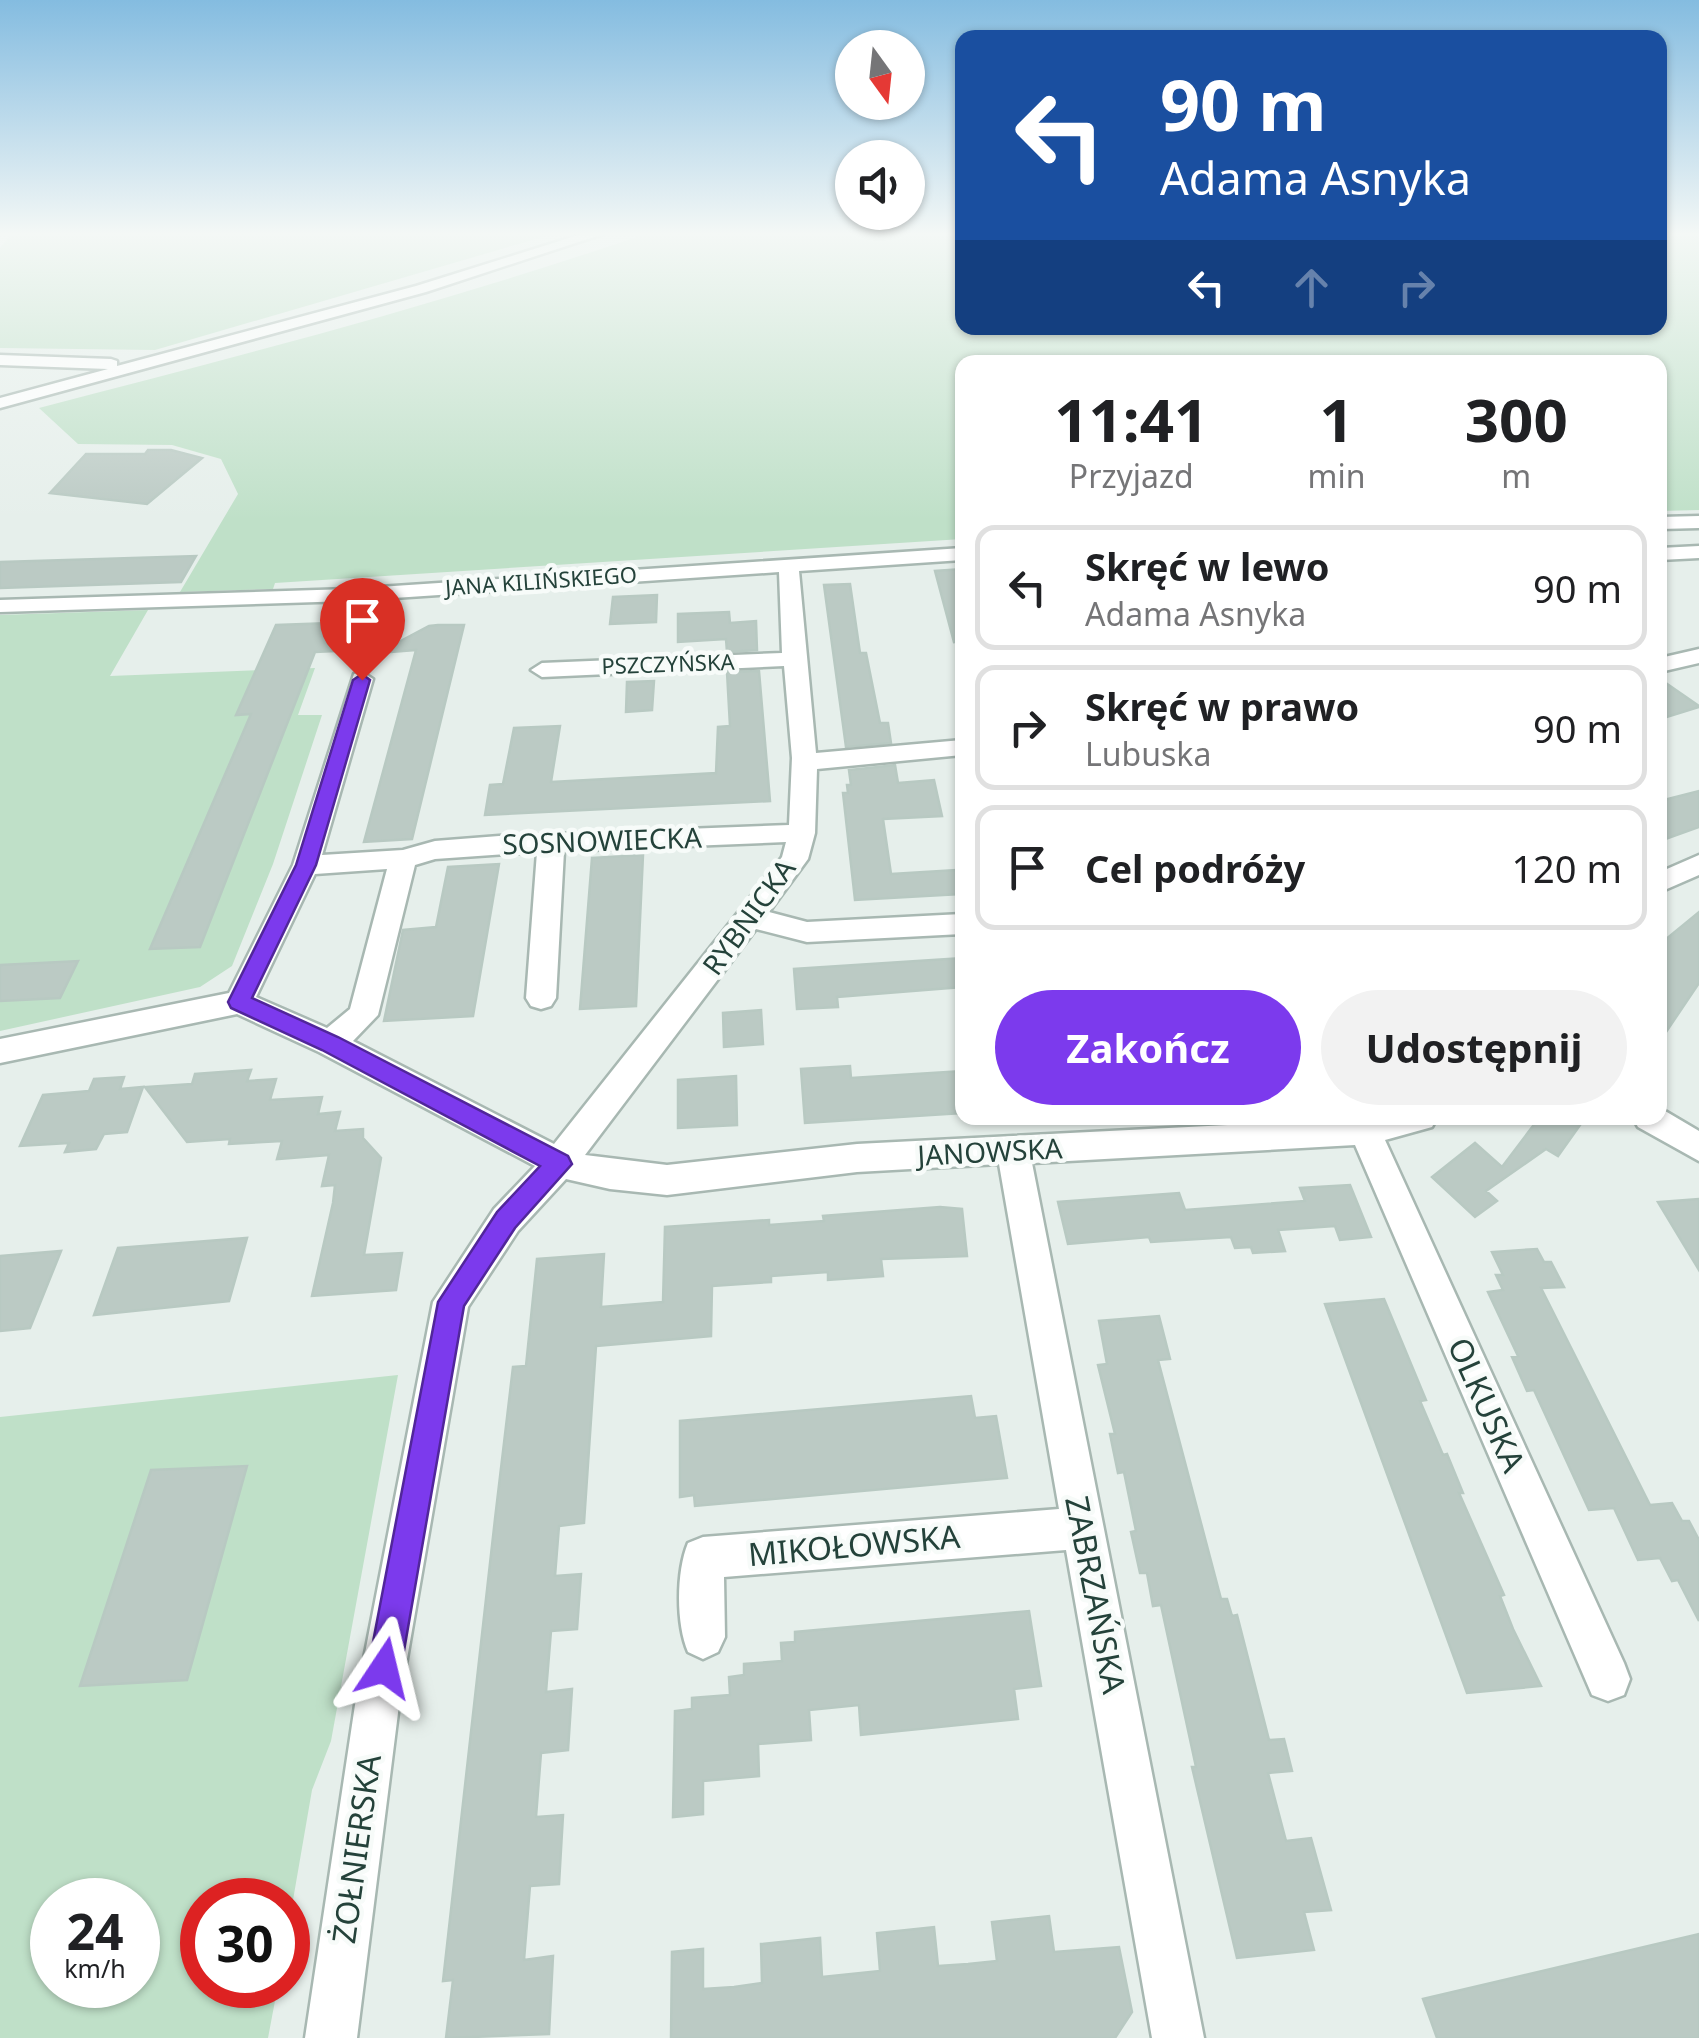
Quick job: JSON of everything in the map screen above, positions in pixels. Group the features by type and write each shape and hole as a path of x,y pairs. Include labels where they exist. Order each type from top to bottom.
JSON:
{"street":[{"path":"0,403 271,329"},
{"path":"0,360 139,365"},
{"path":"0,383 92,378"},
{"path":"1667,523 1699,522"},
{"path":"1667,554 1699,552"},
{"name":"JANA KILIŃSKIEGO","path":"0,606 348,596 955,554"},
{"name":"RYBNICKA","path":"559,1164 795,859 802,833 808,762 794,659 789,564"},
{"path":"1667,663 1699,656"},
{"name":"PSZCZYŃSKA","path":"542,670 794,659"},
{"path":"0,1051 239,1002 306,865 362,680"},
{"path":"808,762 955,749"},
{"name":"SOSNOWIECKA","path":"306,865 403,859 435,850 802,833"},
{"path":"541,998 551,844"},
{"path":"330,1043 363,1016 403,859"},
{"path":"1667,880 1699,864"},
{"path":"750,918 807,932 955,924"},
{"name":"JANOWSKA","path":"239,1002 330,1043 559,1164 610,1175 667,1180 857,1158 1365,1132 1392,1125"},
{"path":"1662,1125 1699,1146"},
{"name":"OLKUSKA","path":"1365,1132 1608,1679"},
{"name":"ZABRZAŃSKA","path":"1014,1152 1178,2038"},
{"name":"ŻOŁNIERSKA","path":"331,2038 378,1705 451,1302 506,1220 559,1164"},
{"name":"MIKOŁOWSKA","path":"703,1637 703,1558 1082,1528"}],"green space":[{"path":"0,329 227,329 155,350 0,348"},
{"path":"335,329 955,329 955,335 1667,335 1667,329 1699,329 1699,510 1667,511 1667,355 955,355 955,539 275,583 273,589 180,592 238,494 221,459 172,445 78,444 39,408"},
{"path":"148,610 110,676 315,668 298,715 322,715 273,864 232,966 200,987 0,1031 0,615"},
{"path":"398,1375 331,1741 312,1790 297,1878 180,1878 180,2008 274,2008 268,2038 0,2038 0,1417"}],"building":[{"path":"148,450 171,450 202,458 147,504 50,493 86,454 145,454"},
{"path":"196,556 181,582 0,588 0,562"},
{"path":"955,570 955,642 954,642 935,571"},
{"path":"850,584 860,653 866,653 880,723 888,723 891,743 846,747 824,585"},
{"path":"657,595 656,622 610,624 613,597"},
{"path":"729,612 730,623 756,621 757,650 727,652 726,639 678,642 678,614"},
{"path":"386,621 377,649 315,652 200,947 150,949 251,714 236,715 276,625"},
{"path":"464,625 412,839 364,842 416,650 378,653 429,626"},
{"path":"759,671 770,801 485,815 490,785 503,784 514,728 560,726 551,782 716,773 718,727 730,726 727,672"},
{"path":"654,681 652,710 626,712 627,682"},
{"path":"1667,684 1699,706 1667,717"},
{"path":"895,765 898,783 934,780 942,816 883,819 891,874 955,870 955,894 855,900 843,793 848,793 847,785 851,785 849,770"},
{"path":"1699,791 1699,827 1667,838 1667,799"},
{"path":"643,855 636,1006 580,1009 592,858"},
{"path":"499,864 473,1016 384,1021 403,930 436,927 448,867"},
{"path":"1699,912 1699,983 1667,1031 1667,938"},
{"path":"955,958 955,988 837,997 838,1007 797,1009 794,969"},
{"path":"78,961 60,998 0,1001 0,965"},
{"path":"761,1010 763,1044 724,1047 723,1013"},
{"path":"850,1066 851,1078 955,1071 955,1113 805,1123 801,1069"},
{"path":"251,1070 247,1081 276,1079 270,1100 322,1097 318,1114 340,1112 335,1131 363,1129 363,1138 381,1158 364,1255 402,1253 396,1290 312,1296 333,1203 335,1185 322,1186 329,1155 277,1159 282,1141 187,1142 145,1087 192,1084 195,1074"},
{"path":"736,1076 737,1125 678,1128 678,1080"},
{"path":"124,1077 120,1089 143,1087 127,1132 104,1134 96,1149 65,1152 69,1143 20,1146 43,1095 89,1091 94,1079"},
{"path":"1534,1125 1580,1125 1558,1156 1546,1149 1486,1191 1497,1201 1475,1217 1432,1177 1475,1143 1502,1167"},
{"path":"1350,1185 1371,1237 1340,1240 1335,1226 1278,1230 1285,1251 1253,1253 1251,1247 1235,1248 1231,1237 1151,1242 1149,1237 1068,1244 1058,1202 1179,1193 1185,1210 1305,1201 1300,1188"},
{"path":"1699,1199 1699,1270 1658,1202"},
{"path":"940,1207 962,1209 967,1256 881,1259 883,1276 828,1280 828,1272 771,1276 771,1282 712,1286 711,1336 596,1346 584,1523 559,1526 555,1576 581,1574 577,1629 551,1631 546,1692 572,1689 568,1750 541,1753 536,1817 563,1815 559,1884 530,1886 524,1960 553,1956 549,2034 446,2038 453,1980 443,1981 495,1519 513,1367 526,1366 537,1259 604,1254 601,1307 663,1302 665,1227 769,1220 769,1225 824,1221 823,1216"},
{"path":"247,1238 229,1301 94,1315 118,1248"},
{"path":"1537,1249 1544,1262 1551,1262 1564,1287 1541,1288 1650,1505 1672,1503 1682,1521 1689,1521 1699,1540 1699,1621 1678,1580 1672,1581 1660,1558 1638,1560 1614,1508 1589,1510 1534,1390 1527,1391 1512,1357 1518,1356 1488,1292 1503,1290 1496,1275 1503,1275 1492,1252"},
{"path":"61,1251 30,1328 0,1331 0,1256"},
{"path":"1384,1299 1426,1400 1420,1401 1443,1455 1447,1454 1463,1493 1459,1493 1504,1595 1500,1596 1513,1629 1541,1686 1467,1693 1325,1304"},
{"path":"1159,1316 1170,1359 1158,1360 1221,1599 1227,1599 1232,1616 1237,1615 1269,1740 1284,1739 1292,1771 1268,1773 1286,1841 1311,1838 1331,1910 1304,1912 1314,1950 1237,1958 1192,1767 1196,1767 1161,1605 1153,1606 1147,1573 1140,1573 1131,1532 1136,1531 1124,1472 1118,1473 1110,1434 1115,1434 1098,1365 1107,1364 1099,1321"},
{"path":"971,1396 975,1418 996,1416 1007,1478 695,1506 694,1495 680,1497 680,1421"},
{"path":"247,1466 187,1680 80,1686 151,1470"},
{"path":"1029,1611 1041,1686 1014,1689 1018,1719 861,1735 859,1705 809,1710 811,1740 758,1744 759,1776 703,1781 703,1814 673,1817 675,1711 692,1709 692,1698 730,1695 729,1677 744,1675 744,1664 782,1661 781,1643 795,1642 795,1632"},
{"path":"1049,1916 1054,1952 1119,1947 1132,2012 1115,2038 671,2038 672,1952 703,1949 703,1989 734,1987 762,1983 761,1944 820,1938 822,1977 880,1971 877,1933 934,1927 938,1966 968,1964 997,1961 992,1922"},
{"path":"1699,1934 1699,2038 1437,2038 1423,1999"}],"route":[{"path":"362,680 306,865 239,1002 330,1043 559,1164 506,1220 451,1302 384,1668"}]}
